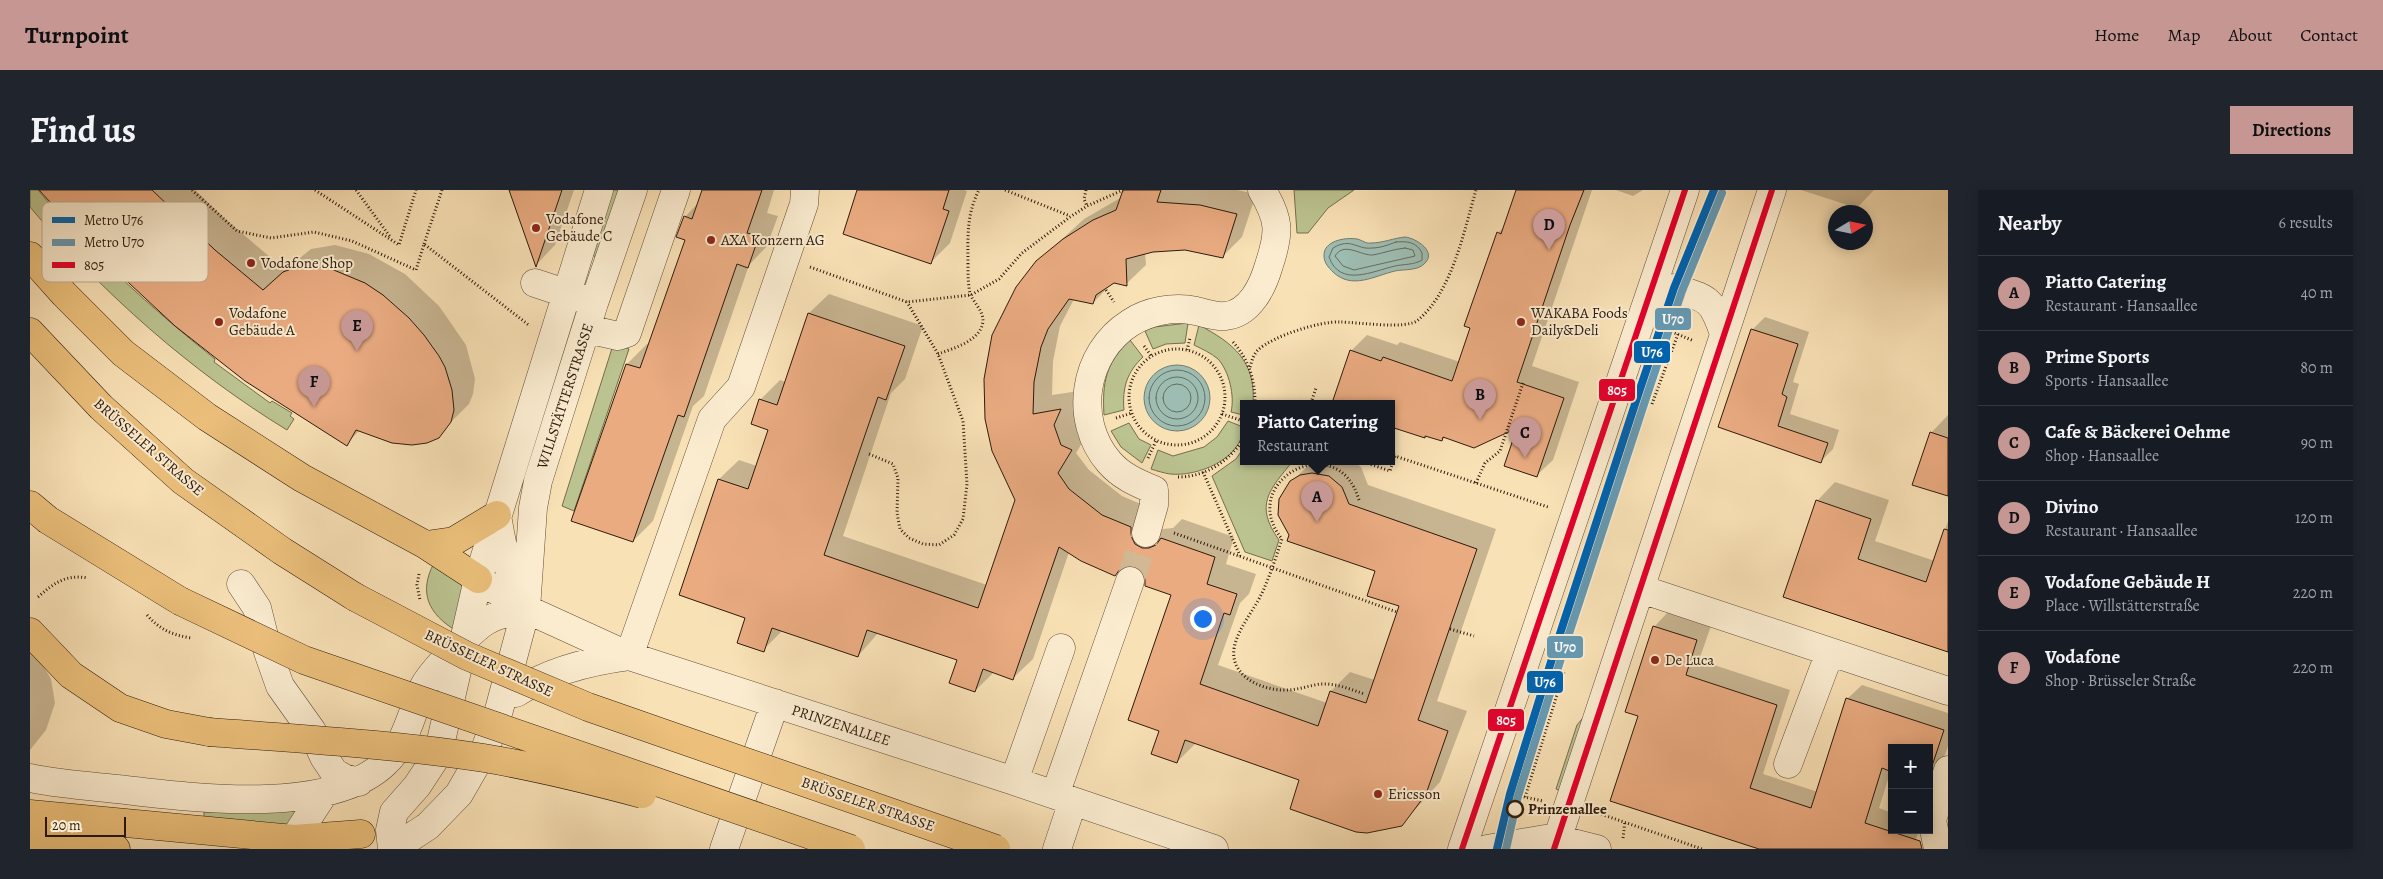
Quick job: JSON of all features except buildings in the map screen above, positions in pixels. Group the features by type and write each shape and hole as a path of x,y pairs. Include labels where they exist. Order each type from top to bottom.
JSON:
{"highway":[{"path":"30,256 42,269"},
{"path":"53,282 123,352 207,417 302,478 426,545 478,579"},
{"name":"BRÜSSELER STRASSE","path":"30,332 102,407 183,481 282,551 355,597 467,656 588,707 996,849"},
{"path":"30,505 48,520 180,601 304,660 851,849"},
{"path":"426,545 454,541 497,515"},
{"path":"30,632 71,676 120,708 166,724 209,732 366,744 483,758 556,772 701,810 729,806"},
{"path":"30,814 294,838 361,834"},
{"path":"30,841 116,849"}],"street":[{"name":"WILLSTÄTTERSTRASSE","path":"361,834 378,826 394,812 417,786 438,754 478,579 599,190"},
{"name":"WILLSTÄTTERSTRASSE","path":"392,849 428,826 459,794 486,747 499,710 526,609 533,508 538,481 594,303 633,190"},
{"path":"587,329 618,336 627,334 676,190"},
{"path":"499,710 517,691 565,669 606,659 629,656 712,419 740,387 804,204 805,190"},
{"path":"1148,528 1154,505 1154,490 1124,476 1098,446 1090,427 1087,411 1088,385 1097,359 1110,340 1134,321 1160,311 1176,309 1195,310 1213,316 1226,316 1240,312 1259,291 1278,240 1276,222 1271,205 1262,190"},
{"path":"1462,849 1685,190"},
{"path":"1555,844 1772,190"},
{"path":"534,283 594,303"},
{"path":"1644,313 1674,288 1705,298 1718,318 1720,345"},
{"name":"WILLSTÄTTERSTRASSE","path":"497,515 506,565 526,609"},
{"name":"PRINZENALLEE","path":"478,579 526,609 629,656 1014,781 1214,849"},
{"path":"1057,849 1075,737 1130,581"},
{"path":"240,584 257,608 268,652 280,686 312,731 334,772 344,778 358,782"},
{"path":"1641,589 1948,691"},
{"path":"30,778 189,797 287,798 324,793 358,782 385,763 400,744 431,674 484,622 508,612 526,609"},
{"path":"1014,781 1061,648"},
{"path":"1788,764 1830,652"},
{"path":"724,849 775,703"},
{"path":"1938,849 1932,820 1948,770"},
{"path":"1481,791 1483,818 1495,848 1555,844 1597,849"},
{"path":"294,838 324,793"},
{"path":"136,823 189,797"},
{"path":"392,849 390,830 394,812"},
{"path":"361,834 382,842 392,849"}],"path":[{"path":"192,190 205,202"},
{"path":"316,190 399,245 415,191"},
{"path":"356,190 394,242"},
{"path":"208,205 236,230 271,238 314,232 352,241 416,270 442,190"},
{"path":"938,354 972,339 980,330 983,320 980,309 971,295 968,283 968,227 970,212 979,190"},
{"path":"1005,190 1070,217"},
{"path":"1086,190 1084,199 1087,206"},
{"path":"786,258 907,302 971,295 999,278 1022,253 1070,217 1087,206 1123,190"},
{"path":"1250,367 1258,350 1268,343 1314,326 1339,322 1402,326 1417,322 1430,309 1451,270 1476,190"},
{"path":"424,244 521,321 552,340"},
{"path":"869,454 893,464 898,478 897,514 900,529 909,538 922,544 939,545 954,535 963,518 968,484 963,420 938,354 907,302"},
{"path":"1644,313 1678,334 1720,345"},
{"path":"1213,316 1221,332 1235,344 1250,367 1255,400"},
{"path":"1652,404 1678,334"},
{"path":"1178,350 1196,353 1208,361 1220,375 1224,391 1222,414 1213,429 1197,441 1176,445 1161,442 1150,437 1137,424 1130,406 1132,383 1144,363 1160,353 1178,350"},
{"path":"1476,483 1485,463 1500,451 1523,383"},
{"path":"1312,400 1316,388"},
{"path":"1222,414 1240,420"},
{"path":"1171,477 1183,477 1203,472 1228,458 1240,444"},
{"path":"1395,456 1575,516"},
{"path":"1306,465 1301,466 1285,476 1277,485 1272,495 1271,515 1274,526 1282,539 1272,568 1235,646 1234,661 1242,674 1251,683 1281,690 1320,684 1346,688 1364,694"},
{"path":"1320,465 1341,472 1348,479 1359,500"},
{"path":"1377,465 1390,471 1391,465"},
{"path":"1203,472 1240,556"},
{"path":"1148,528 1240,556 1397,612"},
{"path":"1450,629 1474,636"},
{"path":"1525,797 1564,672"},
{"path":"1481,791 1569,804 1625,821 1702,849"}],"green space":[{"path":"30,190 38,190 48,202 42,202 42,221 30,207"},
{"path":"609,190 618,190 619,192 598,256 595,257 592,253"},
{"path":"1294,190 1354,190 1328,208 1308,233 1297,233"},
{"path":"99,282 125,282 215,359 214,362 270,403 272,401 292,413 290,416 294,419 287,430 217,383 183,357"},
{"path":"1188,323 1185,343 1166,344 1153,349 1145,331 1154,327"},
{"path":"1199,325 1222,339 1240,355 1251,376 1253,400 1240,400 1240,414 1231,412 1232,391 1222,364 1218,359 1194,345"},
{"path":"1130,340 1143,357 1129,375 1124,395 1124,410 1104,415 1104,393 1107,374 1122,348"},
{"path":"614,342 629,349 574,511 562,506"},
{"path":"1228,421 1240,426 1240,440 1235,448 1217,464 1205,469 1181,474 1170,474 1151,469 1158,450 1173,456 1204,447 1217,437"},
{"path":"1129,423 1139,439 1151,445 1142,463 1121,447 1111,431"},
{"path":"1240,453 1240,465 1290,465 1271,490 1266,507 1271,528 1279,540 1272,561 1245,552 1212,476 1236,459"},
{"path":"434,563 465,587 455,630 438,617 429,602 427,584"},
{"path":"1586,714 1561,791 1556,789 1577,725"},
{"path":"298,810 289,823 284,826 204,818 204,812"}],"water":[{"path":"1405,237 1415,240 1427,250 1428,259 1424,264 1414,269 1395,271 1355,281 1340,277 1330,269 1325,261 1324,256 1327,247 1336,241 1352,239 1375,243"},
{"path":"1177,365 1189,368 1200,375 1207,386 1210,398 1207,410 1200,421 1189,428 1177,431 1165,428 1154,421 1147,410 1144,398 1147,386 1154,375 1165,368"}],"tunnel":[{"path":"1130,581 1146,533"}],"metro line":[{"name":"U76","path":"1497,849 1510,794 1555,649 1638,395 1674,288 1714,190"},
{"name":"U70","path":"1506,849 1518,796 1646,398 1682,291 1722,193"}],"transit line":[{"name":"805","path":"1462,849 1685,190"},
{"name":"805","path":"1554,849 1772,190"}],"place":[{"name":"Vodafone Gebäude C","path":"536,228"},
{"name":"AXA Konzern AG","path":"711,240"},
{"name":"Divino","path":"1549,250"},
{"name":"Vodafone Shop","path":"251,263"},
{"name":"Vodafone Gebäude A","path":"219,322"},
{"name":"WAKABA Foods Daily&Deli","path":"1521,322"},
{"name":"Vodafone Gebäude H","path":"357,351"},
{"name":"Vodafone","path":"314,407"},
{"name":"Prime Sports","path":"1480,420"},
{"name":"Cafe & Bäckerei Oehme","path":"1525,458"},
{"name":"Piatto Catering","path":"1317,522"},
{"name":"De Luca","path":"1655,660"},
{"name":"Ericsson","path":"1378,794"},
{"name":"Prinzenallee","path":"1515,809"}]}
